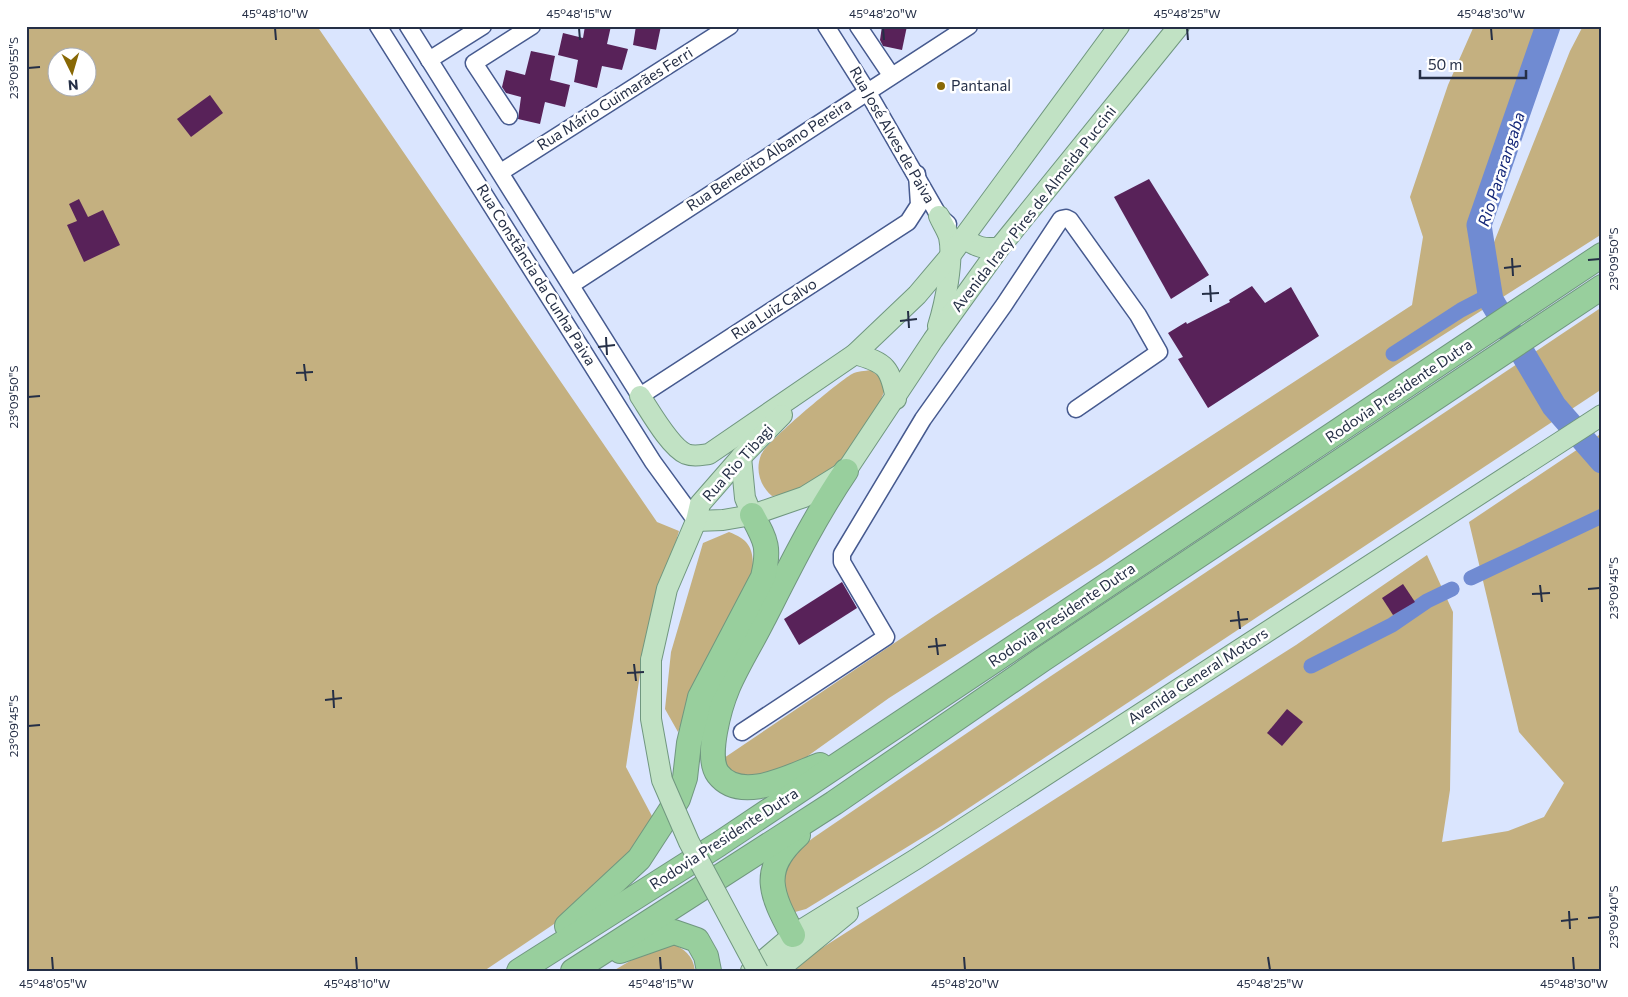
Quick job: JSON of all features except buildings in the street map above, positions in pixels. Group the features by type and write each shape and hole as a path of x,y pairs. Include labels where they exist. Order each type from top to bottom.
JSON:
{"highway":[{"name":"Rodovia Presidente Dutra","path":"518,971 711,849 1602,255"},
{"name":"Rodovia Presidente Dutra","path":"578,968 834,803 1042,659 1602,287"},
{"path":"846,471 820,510 728,687 713,740 712,764 718,775 732,784 747,788 763,786 855,753"},
{"path":"518,971 639,859 678,799 686,778 689,743 700,697 763,577 768,556 763,536 752,515"},
{"path":"793,935 776,900 772,883 774,864 785,847 834,803"},
{"path":"578,968 674,932 697,940 706,956 709,971"}],"main road":[{"path":"640,396 673,444 684,454 696,456 709,454 855,354 938,272 1120,26"},
{"name":"Avenida Iracy Pires de Almeida Puccini","path":"846,471 896,399 933,340 1000,247 1179,26"},
{"path":"933,340 942,313 950,256 949,236 939,216"},
{"path":"963,238 978,248 988,250 1000,247"},
{"path":"855,354 882,364 891,374 896,399"},
{"name":"Rua Rio Tibagi","path":"758,971 689,842 662,780 651,719 651,660 667,589 696,521 700,504 768,428 830,372"},
{"name":"Avenida General Motors","path":"751,971 793,935 916,859 1602,415"},
{"path":"741,457 745,498 752,515"},
{"path":"696,521 723,520 752,515 804,497 846,471"},
{"path":"780,968 916,859"},
{"path":"780,968 790,953 793,935"}],"street":[{"name":"Rua Constância da Cunha Paiva","path":"378,26 653,462 696,521"},
{"name":"Rua Constância da Cunha Paiva","path":"408,26 640,396"},
{"path":"430,60 483,26"},
{"path":"510,116 474,63 532,26"},
{"name":"Rua Mário Guimarães Ferri","path":"501,172 730,26"},
{"name":"Rua José Alves de Paiva","path":"826,26 917,174 939,216 963,238"},
{"path":"858,26 891,75"},
{"name":"Rua Benedito Albano Pereira","path":"571,285 867,90 968,26"},
{"name":"Rua Luiz Calvo","path":"640,396 908,222 918,205 917,174"},
{"path":"938,272 941,250 939,216"},
{"path":"742,732 886,637 842,562 842,554 923,419 1004,305 1061,220 1066,218 1070,220 1138,315 1159,352 1076,409"}],"shaded area":[{"path":"26,26 317,26 657,522 679,531 642,661 626,767 653,818 629,858 557,922 484,971 26,971"},
{"path":"1474,26 1548,26 1479,225 1485,265 1570,51 1583,26 1602,26 1602,234 1396,365 1101,563 889,698 798,763 764,780 737,777 727,767 724,758 933,617 1412,305 1423,237 1410,197 1448,85"},
{"path":"1602,307 1602,389 943,825 806,909 795,912 783,902 783,862 813,838 1042,682"},
{"path":"871,370 879,377 885,389 868,425 856,442 827,472 810,484 791,492 772,496 762,483 758,466 761,455 766,448 803,413 844,379 854,373"},
{"path":"1602,433 1602,971 790,971 789,969 1296,645 1427,555 1453,612 1450,790 1442,842 1508,831 1544,817 1564,783 1519,732 1469,522"},
{"path":"729,532 740,537 748,544 753,559 752,577 741,603 703,668 678,732 665,709 671,652 703,543"},
{"path":"669,943 679,947 690,956 695,971 613,971 652,948"}],"waterway":[{"name":"Rio Pararangaba","path":"1548,26 1479,225 1491,300 1554,406 1602,461"},
{"path":"1393,354 1461,310 1490,295"},
{"path":"1471,578 1602,516"},
{"path":"1311,666 1392,625 1427,601 1452,589"}],"place":[{"name":"Pantanal","path":"941,86"}]}
